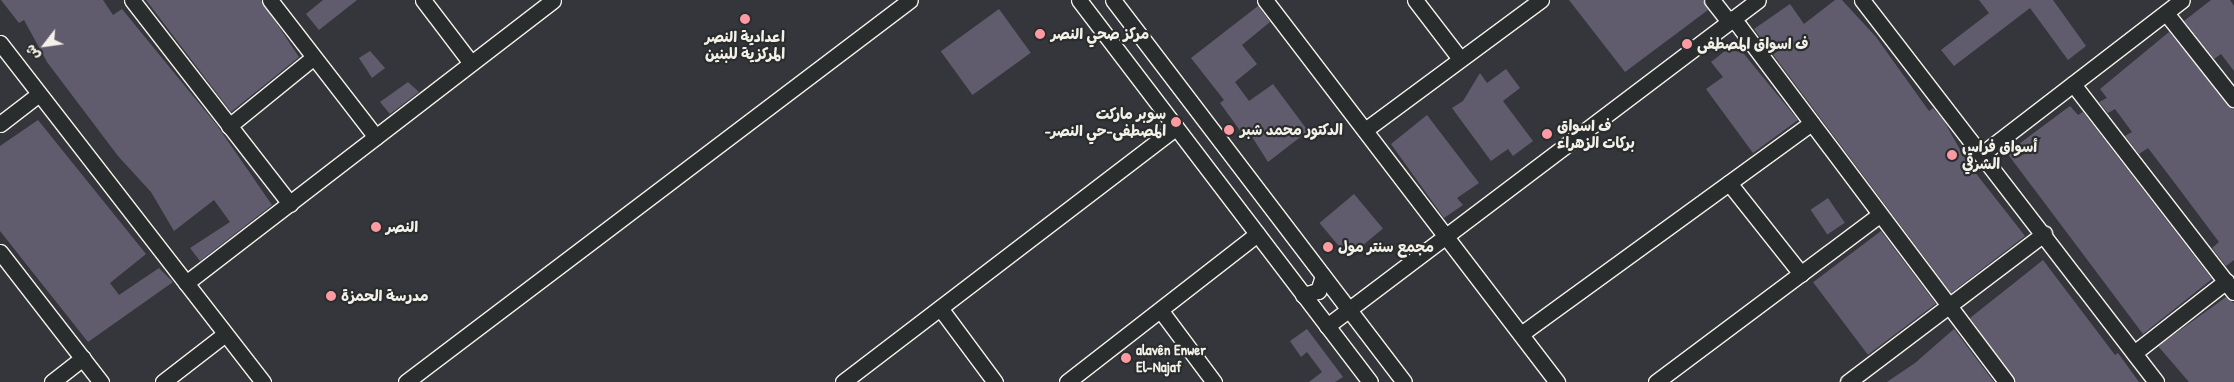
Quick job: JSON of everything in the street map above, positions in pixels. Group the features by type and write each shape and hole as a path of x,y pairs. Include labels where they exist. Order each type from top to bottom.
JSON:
{"street":[{"path":"132,0 290,204"},
{"path":"270,0 376,137"},
{"path":"423,0 471,63"},
{"path":"186,283 553,0"},
{"path":"406,382 910,0"},
{"path":"1078,0 1370,382"},
{"path":"1113,0 1404,382"},
{"path":"1265,0 1446,234 1557,382"},
{"path":"1415,0 1458,56"},
{"path":"1365,130 1458,56 1540,0"},
{"path":"1712,0 1731,20 1811,123 1878,216 2006,382"},
{"path":"1327,326 1446,234 1758,0"},
{"path":"1862,0 2044,234 2156,382"},
{"path":"1982,154 2182,0"},
{"path":"2166,13 2234,98"},
{"path":"0,43 263,382"},
{"path":"229,126 314,57"},
{"path":"2073,84 2230,287 2134,354"},
{"path":"0,124 39,94"},
{"path":"1521,334 1811,123"},
{"path":"843,382 1176,127"},
{"path":"1729,183 1801,274"},
{"path":"1656,382 1878,216"},
{"path":"1067,382 1161,311 1257,234"},
{"path":"1848,382 2044,234"},
{"path":"0,252 5,271 83,358 101,382"},
{"path":"1303,295 1318,291 1323,276"},
{"path":"940,308 995,382"},
{"path":"1161,311 1214,382"},
{"path":"1342,346 1349,332 1365,332"},
{"path":"163,382 225,334"},
{"path":"52,382 83,358"}],"building":[{"path":"1,0 103,0 113,15 122,9 216,124 272,205 200,261 190,248 230,222 214,200 174,231 151,192 118,156 47,62 24,20 19,23"},
{"path":"146,0 261,0 299,57 231,112"},
{"path":"323,0 357,0 319,30 306,14"},
{"path":"1569,0 1703,0 1708,10 1625,72"},
{"path":"1835,0 1842,0 1876,37 1929,111 1933,108 1944,121 1967,162 2025,236 1951,293 1754,29 1790,4 1804,24"},
{"path":"1979,0 2053,0 2086,46 2068,60 2030,8 1954,66 1941,50 1989,13"},
{"path":"2211,0 2230,0 2234,6 2234,71 2221,54 2214,59 2184,21"},
{"path":"1258,6 1270,22 1242,45 1257,64 1235,82 1249,101 1273,84 1308,131 1268,162 1249,132 1244,136 1220,103 1224,100 1191,58"},
{"path":"999,9 1031,53 972,95 941,51"},
{"path":"2169,32 2234,110 2234,260 2226,266 2212,248 2219,242 2148,148 2139,154 2125,136 2132,132 2115,109 2108,113 2099,102 2107,98 2100,89"},
{"path":"1735,43 1798,120 1753,153 1706,89 1723,77 1711,62"},
{"path":"370,51 385,68 372,78 359,58"},
{"path":"1506,69 1520,88 1503,101 1533,141 1513,156 1508,149 1491,161 1452,108 1463,101 1480,73 1487,83"},
{"path":"408,82 419,92 390,114 380,102"},
{"path":"2070,106 2078,115 2083,112 2212,279 2143,334 2007,153"},
{"path":"1427,115 1479,183 1457,198 1463,205 1444,218 1391,144"},
{"path":"38,120 146,254 110,283 119,295 159,268 173,282 88,342 0,231 0,146"},
{"path":"1354,194 1383,228 1348,257 1320,223"},
{"path":"1828,198 1845,223 1827,235 1811,210"},
{"path":"1881,231 1936,304 1868,355 1813,282"},
{"path":"2043,260 2115,355 2118,353 2139,382 2015,382 1970,318"},
{"path":"2226,297 2234,303 2234,382 2189,382 2158,346"},
{"path":"1307,329 1343,377 1335,382 1309,382 1322,372 1307,352 1301,357 1290,341"},
{"path":"1954,329 1994,382 1887,382 1915,363"}],"place":[{"name":"اعدادية النصر المركزية للبنين","path":"745,19"},
{"name":"مركز صحي النصر","path":"1040,34"},
{"name":"ف اسواق المصطفى","path":"1687,44"},
{"name":"سوبر ماركت -المصطفى-حي النصر","path":"1176,122"},
{"name":"الدكتور محمد شبر","path":"1229,130"},
{"name":"ف اسواق بركات الزهراء","path":"1547,134"},
{"name":"أسواق فراس الشرقي","path":"1952,155"},
{"name":"النصر","path":"376,227"},
{"name":"مجمع سنتر مول","path":"1328,247"},
{"name":"مدرسة الحمزة","path":"331,296"},
{"name":"alavên Enwer El-Najaf","path":"1126,358"}]}
